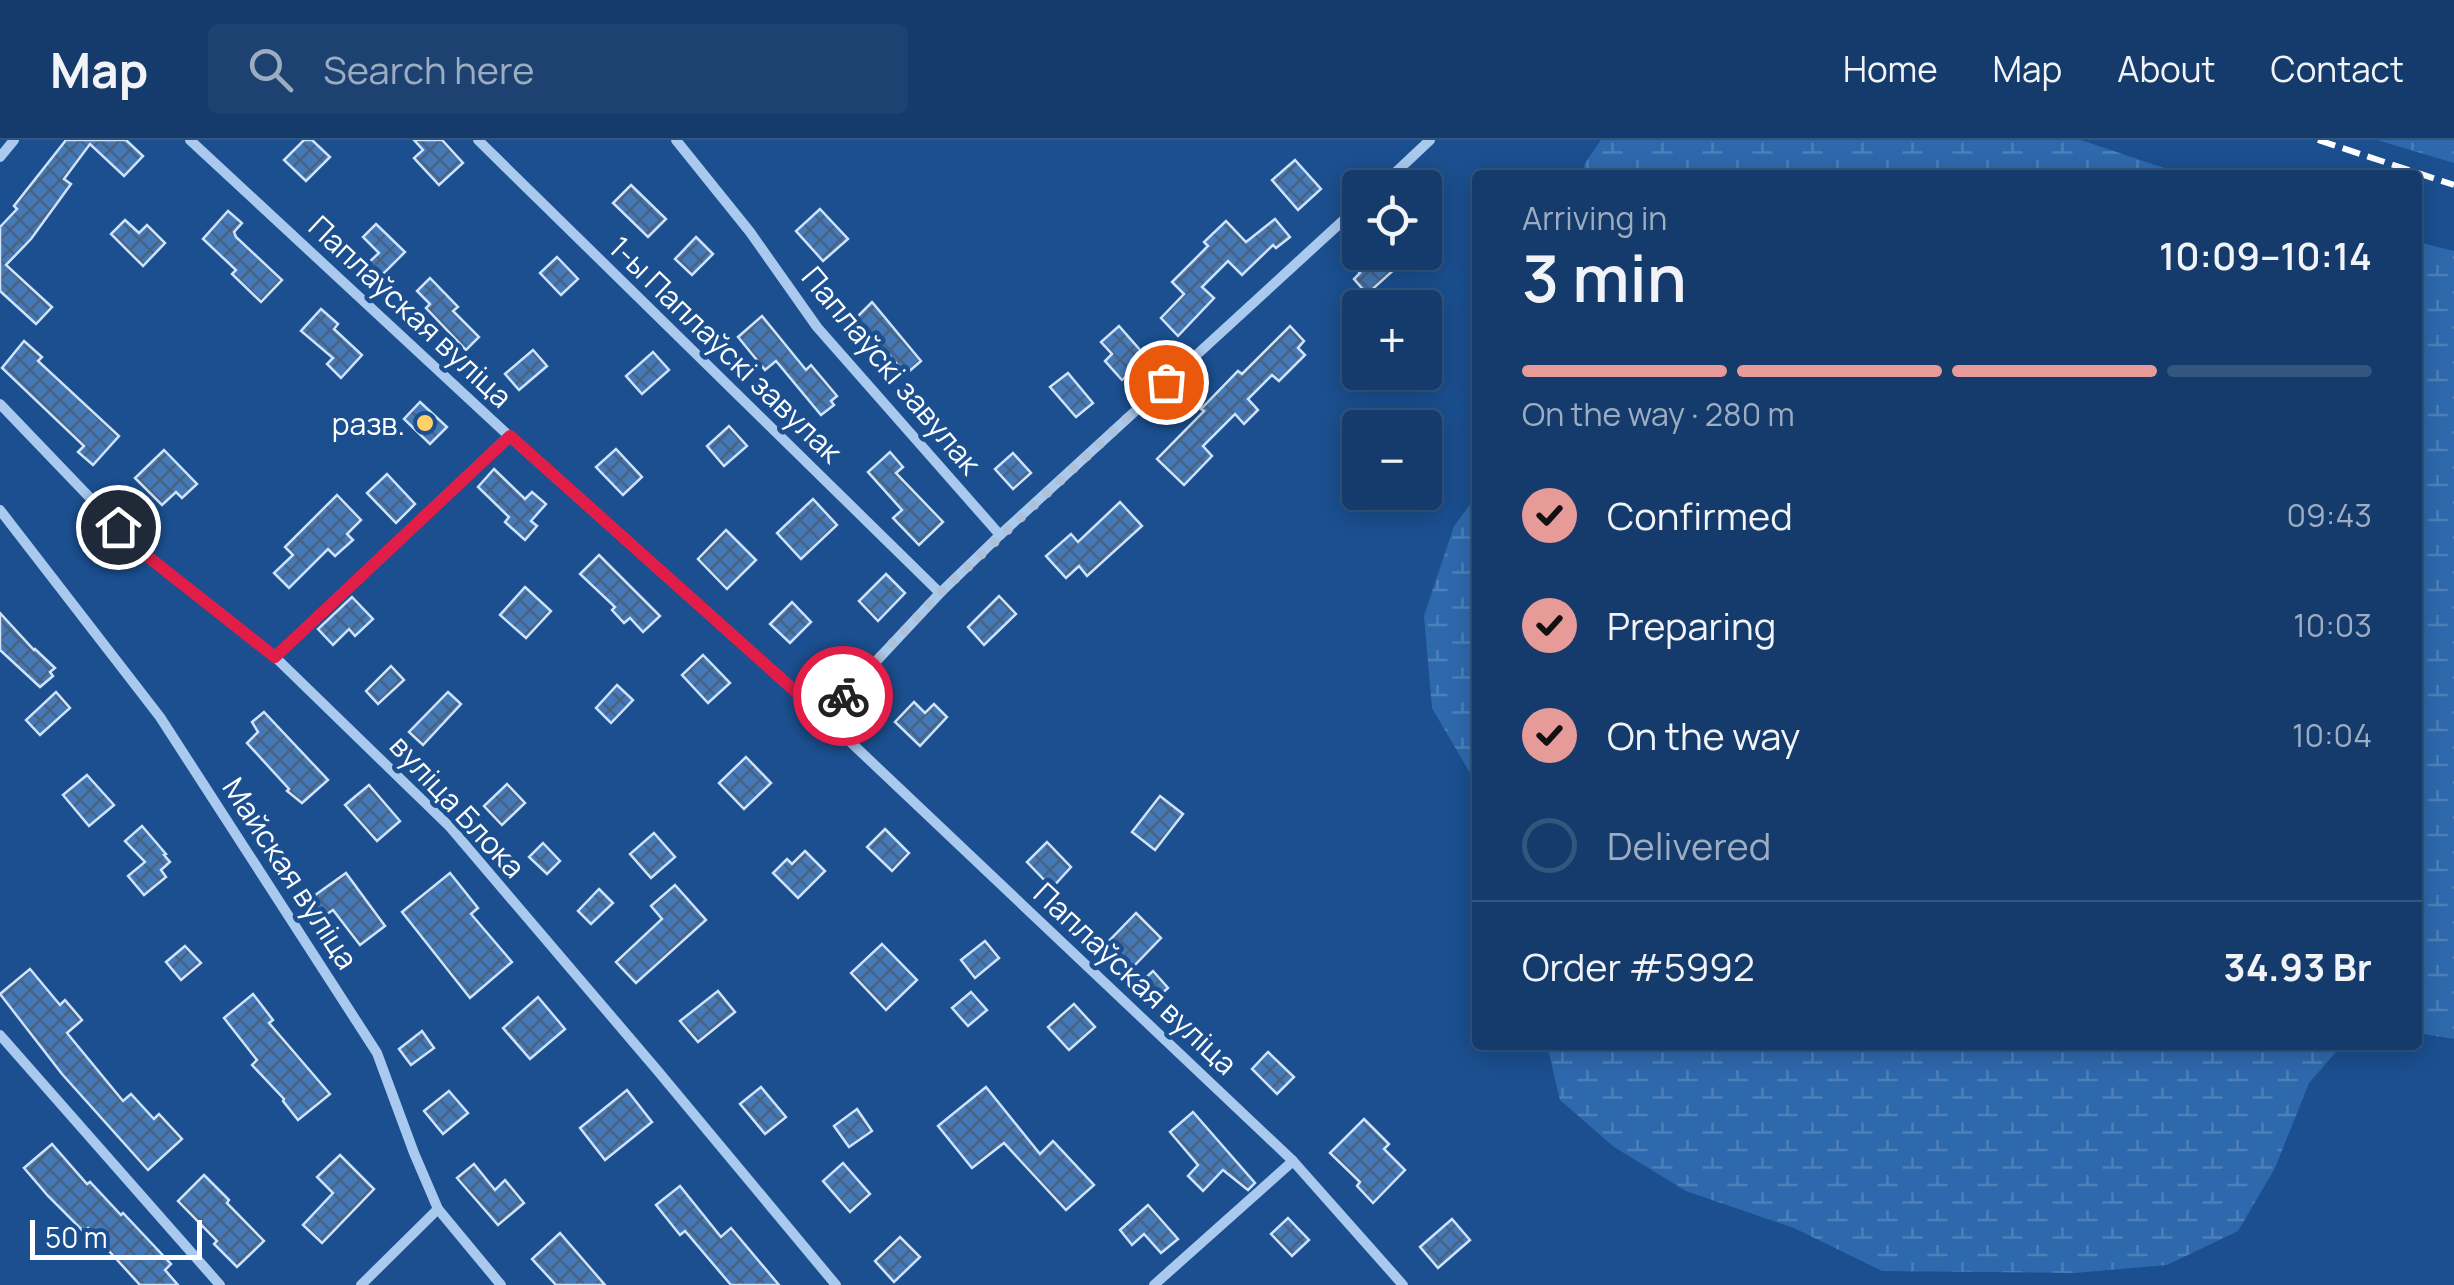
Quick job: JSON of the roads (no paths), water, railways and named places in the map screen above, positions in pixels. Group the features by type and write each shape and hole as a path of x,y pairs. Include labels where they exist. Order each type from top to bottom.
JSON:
{"street":[{"path":"0,156 14,140"},
{"name":"1-ы Паплаўскі завулак","path":"478,140 940,593"},
{"name":"Паплаўскі завулак","path":"676,140 750,232 816,328 1000,535"},
{"path":"1398,170 1430,140"},
{"name":"Паплаўская вуліца","path":"199,143 510,436 824,717 1294,1161 1404,1285"},
{"path":"824,717 1000,535 1342,221"},
{"name":"вуліца Блока","path":"0,404 142,552 275,657 450,827 836,1285"},
{"path":"275,657 510,436"},
{"name":"Майская вуліца","path":"0,510 160,717 377,1053 438,1209 502,1285"},
{"path":"0,1034 220,1285"},
{"path":"1154,1285 1294,1161"},
{"path":"361,1285 438,1209"}],"railway":[{"path":"2318,140 2409,170"},
{"path":"2422,174 2454,185"}],"place":[{"name":"разв.","path":"425,423"}]}
